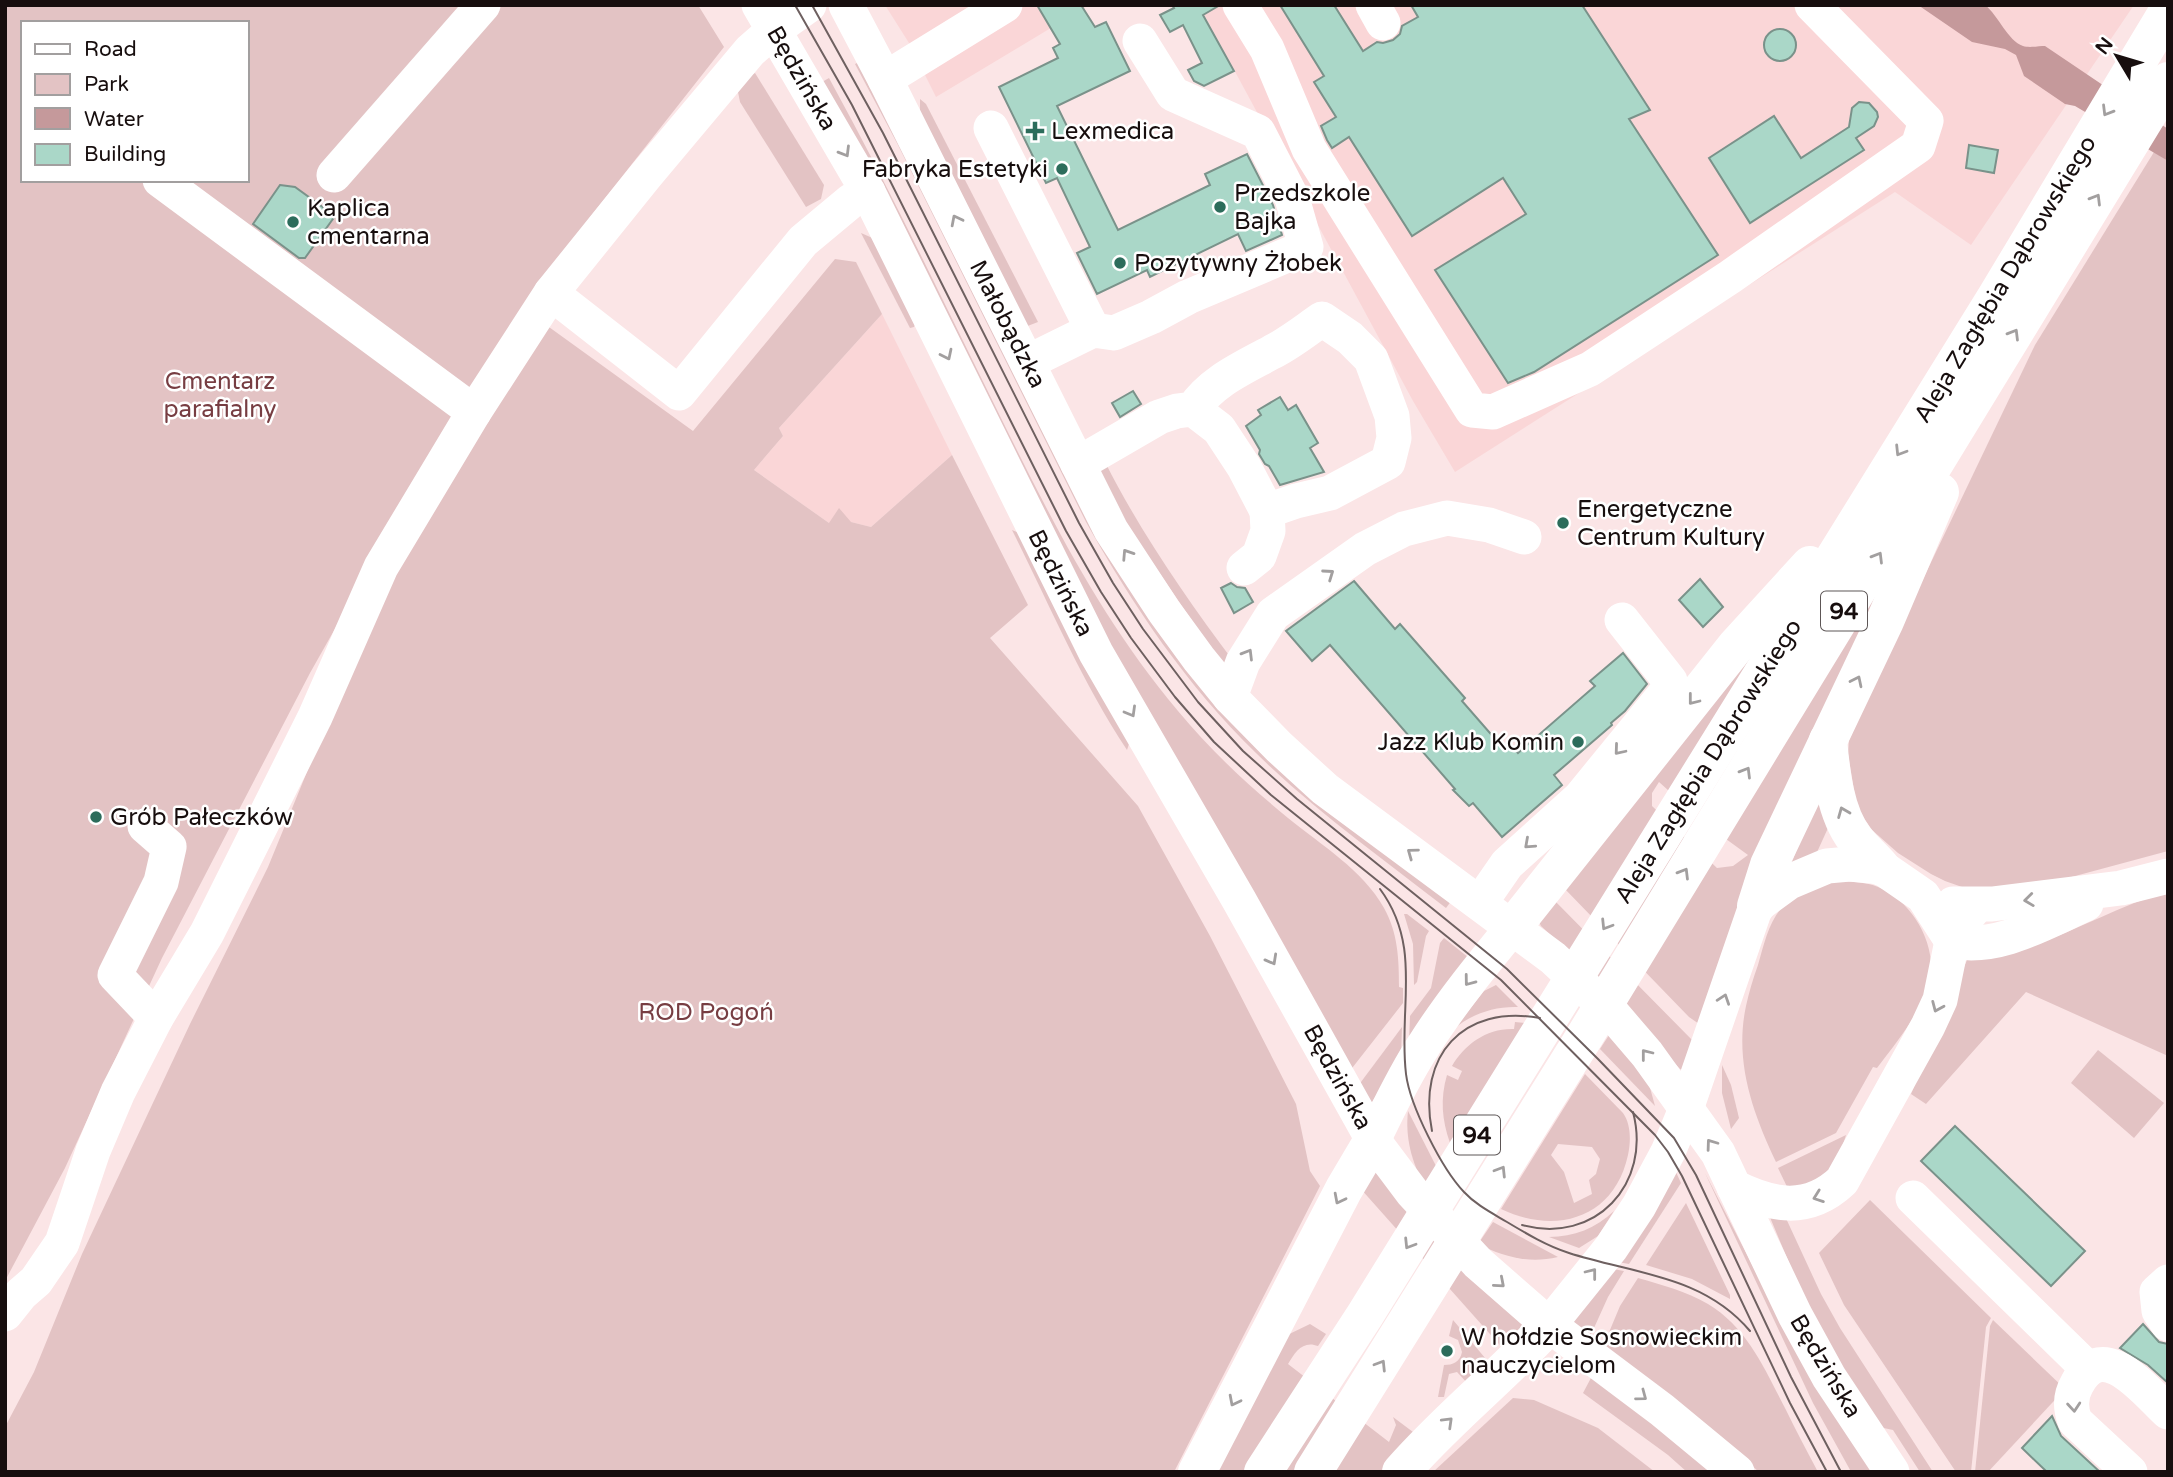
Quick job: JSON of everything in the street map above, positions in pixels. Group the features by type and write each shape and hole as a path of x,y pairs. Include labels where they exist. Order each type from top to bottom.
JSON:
{"main road":[{"name":"Aleja Zagłębia Dąbrowskiego","path":"1313,1472 1978,392 2045,248 2168,11"},
{"name":"Aleja Zagłębia Dąbrowskiego","path":"1266,1467 1365,1315 1869,502 2045,248 2168,81"},
{"path":"1756,905 1769,865 1885,621 1957,450 1978,392"},
{"path":"1512,928 1736,646 1869,502"},
{"path":"1828,740 1830,766 1841,810 1853,837 1881,867"},
{"path":"1197,1472 1344,1189 1373,1140"},
{"path":"1401,1472 1449,1421 1520,1356 1549,1325"}],"street":[{"path":"334,175 483,5"},
{"path":"5,1314 36,1281 62,1243 93,1151 118,1092 156,1018 207,933 297,753 381,567 474,412 551,293 743,58 766,17 809,5"},
{"name":"Małobądzka","path":"846,5 1111,530 1182,636"},
{"path":"885,79 1005,5"},
{"path":"1240,5 1267,49 1310,149 1324,173 1472,410 1493,412 1590,369 1918,146 1926,121 1812,5"},
{"name":"Będzińska","path":"766,17 868,192 1097,653 1373,1140 1412,1192 1478,1264 1549,1325 1662,1410 1737,1472"},
{"path":"1028,362 1093,330 1114,333 1188,297 1306,247 1292,198 1258,132 1173,94 1140,41"},
{"path":"991,128 1093,330"},
{"path":"163,182 474,412"},
{"path":"551,293 679,393 803,241 851,201 868,192"},
{"path":"1193,410 1203,395 1239,369 1275,351 1322,319 1350,338 1371,359 1392,416 1394,438 1388,462 1330,493 1296,501 1267,512"},
{"path":"1078,464 1159,417 1177,411 1193,410 1219,429 1244,467 1267,512 1268,531 1259,556 1244,568"},
{"path":"1230,696 1243,662 1273,614 1365,549 1404,529 1447,518 1489,525 1524,537"},
{"path":"1480,903 1507,864 1580,798 1669,689 1670,681 1629,629"},
{"name":"Będzińska","path":"1182,636 1230,696 1279,747 1325,789 1553,958 1611,1012 1647,1054 1718,1153 1806,1336 1829,1377 1892,1472"},
{"path":"145,825 169,847 161,882 115,975 156,1018"},
{"path":"1549,1325 1593,1272 1629,1222 1668,1152 1686,1109 1756,905 1789,882 1827,866 1850,864 1881,867 1923,896 1950,904 1977,905 2121,888 2168,876"},
{"path":"1923,896 1952,941 1968,945 1984,944 2022,932 2121,888"},
{"path":"1734,1187 1754,1197 1788,1204 1816,1199 1830,1192 1842,1181 1932,1017 1942,992 1952,941 1961,924 1977,905"},
{"name":"Będzińska","path":"1373,1140 1423,1045 1469,981 1512,928"},
{"path":"1913,1198 2070,1352 2086,1371"},
{"path":"2168,1282 2158,1293 2159,1311 2168,1324"},
{"path":"2130,1472 2075,1421 2071,1411 2071,1398 2077,1384 2086,1371 2098,1365 2111,1364 2120,1368 2168,1412"}],"shaded area":[{"path":"885,5 1089,5 936,97 909,43"},
{"path":"1199,5 2134,5 1971,245 1895,192 1455,472 1413,401"},
{"path":"882,314 952,455 871,527 851,522 829,523 754,470 783,436 779,428"}],"green space":[{"name":"Cmentarz parafialny","path":"5,5 698,5 724,47 591,216 472,386 310,673 162,958 65,1168 5,1281"},
{"path":"861,61 1122,571 1452,900 1446,908 1325,814 1256,753 1184,673 1142,614 1086,522 855,64"},
{"path":"755,73 824,185 821,199 806,207 740,102 737,87"},
{"path":"829,78 895,204 1039,494 1080,569 1125,641 1178,711 1217,754 1273,806 1353,870 1375,894 1389,917 1395,937 1403,1003 1349,1072 1127,679 822,82"},
{"path":"920,99 926,104 1038,322 1025,327 920,116"},
{"path":"2154,152 2168,161 2168,851 2064,879 1986,888 1962,887 1931,874 1898,853 1872,830 1857,808 1848,754 1849,740 2035,345"},
{"path":"861,233 877,240 918,319 914,327 910,328"},
{"name":"ROD Pogoń","path":"835,259 856,262 882,314 779,428 783,436 754,470 829,523 839,508 851,522 871,527 952,455 1028,605 990,638 1138,806 1210,936 1296,1104 1310,1171 1320,1186 1174,1472 5,1472 5,1427 34,1372 82,1254 190,1024 268,867 368,623 542,322 693,431"},
{"path":"1105,462 1165,565 1234,662 1229,675 1124,521 1097,467"},
{"path":"1012,530 1024,535 1131,738 1127,750 1081,670"},
{"path":"1894,563 1702,1026 1689,1017 1563,887 1778,619 1669,791 1659,782 1652,793 1652,806 1717,868 1733,866 1748,855 1726,839"},
{"path":"1824,779 1833,817 1813,861 1788,872"},
{"path":"1841,881 1878,887 1903,904 1914,916 1928,945 1931,976 1927,991 1911,1022 1877,1068 1873,1067 1836,1133 1776,1162 1753,1106 1744,1067 1742,1047 1747,1001 1768,932 1785,904 1804,890"},
{"path":"2168,891 2168,1056 2026,992 1926,1104 1911,1094 1967,960 2025,948"},
{"path":"1553,899 1697,1045 1684,1071 1601,981 1541,926 1539,922"},
{"path":"1404,914 1429,931 1414,985 1413,944"},
{"path":"1444,938 1469,958 1409,1043 1410,1016 1431,988 1440,943"},
{"path":"1496,985 1518,1007 1484,1012 1454,1029 1484,991"},
{"path":"1515,1022 1525,1023 1450,1143 1443,1109 1447,1075 1458,1080 1462,1071 1452,1066 1463,1051 1486,1034 1514,1029"},
{"path":"1402,1027 1401,1058 1372,1102 1369,1102 1358,1086"},
{"path":"1611,1032 1649,1084 1655,1106 1600,1049"},
{"path":"2098,1050 2164,1103 2134,1138 2071,1083"},
{"path":"1722,1065 1731,1085 1739,1118 1731,1129 1722,1093"},
{"path":"1585,1074 1623,1113 1628,1122 1629,1150 1621,1177 1610,1194 1596,1207 1580,1216 1542,1221 1501,1209","holes":["1558,1144 1592,1147 1600,1159 1596,1174 1589,1180 1592,1194 1574,1203 1564,1172 1551,1155"]},
{"path":"1408,1111 1436,1166 1424,1186 1410,1150"},
{"path":"1846,1135 1834,1173 1790,1193 1778,1168"},
{"path":"1675,1170 1681,1183 1629,1264 1618,1262"},
{"path":"1375,1172 1527,1328 1506,1352 1360,1188"},
{"path":"1705,1173 1779,1317 1877,1472 1851,1472 1813,1403"},
{"path":"1870,1200 1991,1318 1986,1327 1971,1472 1956,1472 1844,1305 1819,1253"},
{"path":"1686,1203 1730,1299 1692,1279 1646,1265"},
{"path":"1614,1211 1598,1236 1579,1248 1549,1237 1584,1230"},
{"path":"1784,1214 1840,1328 1933,1472 1920,1472 1893,1430 1879,1427 1811,1315 1769,1215"},
{"path":"1493,1222 1558,1257 1537,1260 1517,1258 1478,1244"},
{"path":"1613,1269 1624,1271 1608,1297 1589,1339 1572,1320"},
{"path":"1638,1278 1700,1299 1734,1325 1763,1365 1818,1472 1759,1472 1602,1349 1620,1306"},
{"path":"1453,1320 1491,1365 1470,1386 1457,1372 1449,1374 1444,1397 1438,1397 1444,1365 1456,1362 1462,1352 1458,1340 1449,1336"},
{"path":"1993,1320 2065,1389 1988,1472 1975,1472 1990,1326"},
{"path":"1310,1324 1326,1334 1318,1346 1300,1348 1288,1364 1389,1442 1396,1425 1393,1417 1417,1435 1383,1472 1208,1472 1279,1339"},
{"path":"1592,1376 1714,1472 1687,1472 1583,1393"},
{"path":"1513,1398 1534,1400 1598,1428 1655,1472 1433,1472"}],"water":[{"path":"1918,5 1985,5 2018,43 2025,47 2045,46 2168,129 2168,161 2075,106 2065,104 2024,76 2016,55 2005,49 1972,42"}],"building":[{"path":"1037,5 1081,5 1095,27 1106,22 1130,71 1057,106 1118,230 1210,185 1205,174 1247,154 1273,205 1282,235 1246,251 1238,234 1150,277 1147,270 1097,294 1077,253 1090,247 1057,178 1046,183 999,87 1058,58 1053,48 1060,44"},
{"path":"1172,5 1220,5 1203,15 1234,71 1204,86 1194,81 1188,70 1202,63 1183,25 1170,32 1160,15 1174,8"},
{"path":"1280,5 1334,5 1363,51 1377,42 1393,40 1400,34 1402,26 1418,17 1411,5 1582,5 1650,110 1629,119 1718,255 1534,372 1508,383 1435,270 1526,214 1503,178 1412,236 1349,137 1332,148 1327,140 1321,126 1336,117 1314,82 1324,76"},
{"path":"1780,29 1791,34 1796,45 1791,56 1780,61 1769,56 1764,45 1769,34"},
{"path":"1859,102 1869,103 1878,117 1874,126 1856,138 1864,150 1750,223 1709,158 1774,116 1801,158 1849,127 1852,108"},
{"path":"1969,145 1998,150 1994,173 1966,168"},
{"name":"Kaplica cmentarna","path":"280,185 295,187 335,216 305,258 299,258 253,224"},
{"path":"1133,391 1141,404 1120,417 1112,403"},
{"path":"1280,397 1288,410 1296,405 1318,443 1310,448 1324,472 1280,485 1259,454 1260,450 1246,426 1261,415 1258,410"},
{"path":"1700,579 1723,607 1703,627 1679,600"},
{"path":"1354,581 1395,629 1400,624 1465,698 1462,701 1503,748 1509,743 1518,753 1595,686 1590,681 1623,653 1647,684 1612,725 1554,775 1562,785 1502,837 1473,803 1469,806 1453,790 1455,789 1330,645 1312,661 1286,631"},
{"path":"1231,583 1245,588 1253,602 1234,613 1221,588"},
{"path":"1955,1126 2085,1251 2051,1286 1921,1161"},
{"path":"2143,1324 2159,1342 2168,1344 2168,1383 2148,1365 2120,1348"},
{"path":"2052,1416 2061,1436 2100,1472 2047,1472 2022,1448"}],"tram line":[{"path":"795,5 852,105 1066,531 1131,638 1175,697 1214,742 1271,795 1501,980 1655,1135 1682,1176 1790,1403 1827,1472"},
{"path":"812,5 883,133 1079,523 1143,629 1198,702 1243,751 1297,799 1507,969 1674,1138 1696,1175 1791,1377 1841,1472"},
{"path":"1380,889 1393,911 1405,956 1404,1049 1409,1087 1428,1136 1455,1182 1490,1212 1553,1247 1689,1287 1731,1312 1750,1331"},
{"path":"1432,1131 1429,1104 1432,1080 1439,1059 1451,1041 1468,1028 1489,1019 1513,1016 1540,1018"},
{"path":"1522,1225 1549,1229 1573,1226 1594,1217 1612,1203 1625,1185 1634,1163 1637,1138 1633,1112"}],"place":[{"name":"Lexmedica","path":"1035,131"},
{"name":"Fabryka Estetyki","path":"1062,169"},
{"name":"Przedszkole Bajka","path":"1220,207"},
{"name":"Kaplica cmentarna","path":"293,222"},
{"name":"Pozytywny Żłobek","path":"1120,263"},
{"name":"Energetyczne Centrum Kultury","path":"1563,523"},
{"name":"Jazz Klub Komin","path":"1578,742"},
{"name":"Grób Pałeczków","path":"96,817"},
{"name":"W hołdzie Sosnowieckim nauczycielom","path":"1447,1351"}]}
